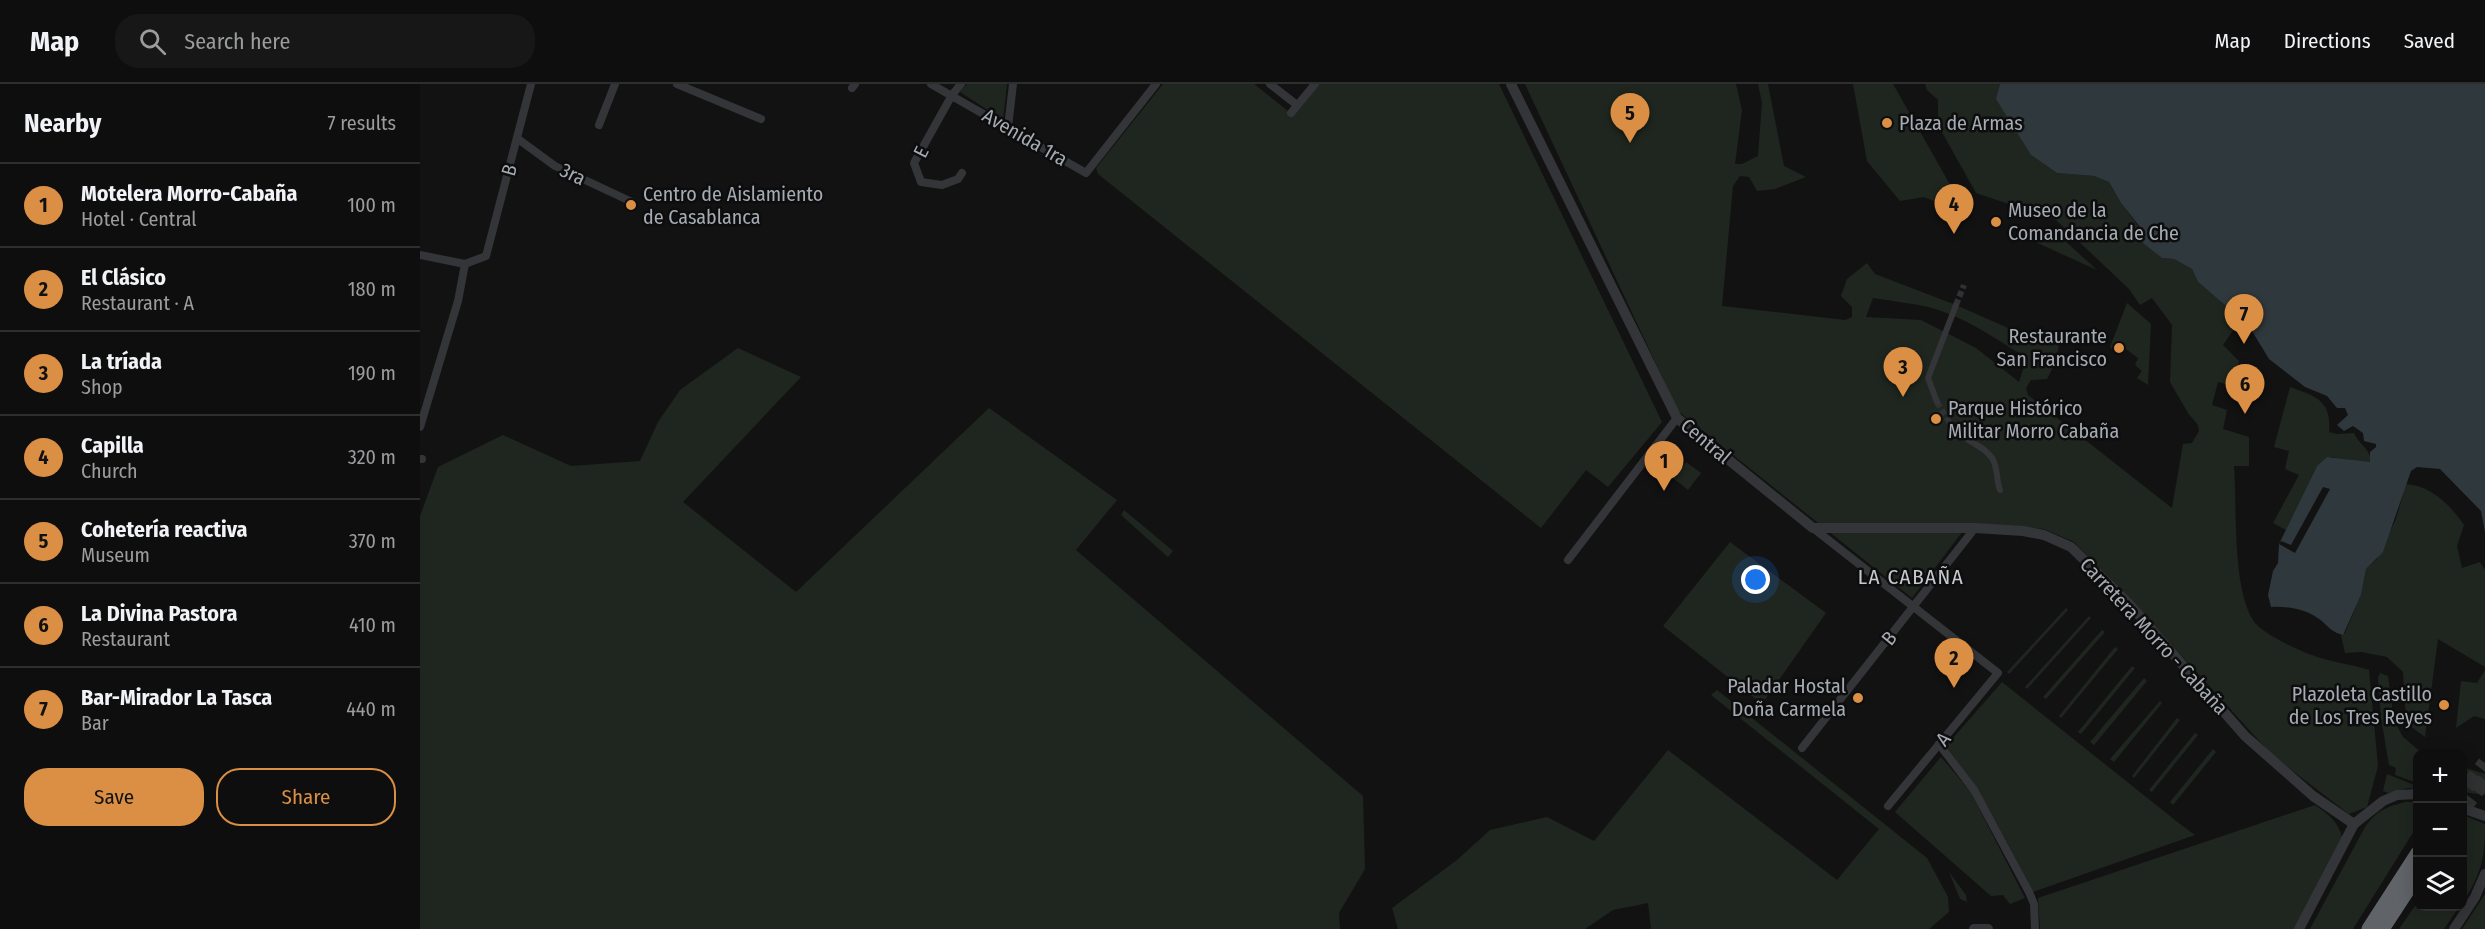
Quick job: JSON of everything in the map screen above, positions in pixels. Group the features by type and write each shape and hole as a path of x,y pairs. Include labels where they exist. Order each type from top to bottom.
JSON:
{"highway":[{"path":"2369,929 2415,857"},
{"path":"2382,929 2413,882"}],"street":[{"name":"B","path":"465,264 486,256 531,84"},
{"path":"599,125 615,84"},
{"path":"677,84 761,119"},
{"name":"Avenida 1ra","path":"931,84 1086,172 1156,84"},
{"name":"E","path":"961,84 952,95 914,163 921,182 942,185 958,179 962,173"},
{"path":"1008,127 1013,84"},
{"path":"1270,84 1297,105"},
{"path":"1291,113 1315,84"},
{"name":"Central","path":"1511,84 1677,418 1998,674"},
{"name":"3ra","path":"518,139 555,166 632,202"},
{"path":"420,255 465,264 458,301 420,427"},
{"path":"1937,402 1928,378 1956,305"},
{"path":"1568,560 1677,418"},
{"path":"1952,425 1957,434 1983,449 1993,459 2000,490"},
{"name":"Carretera Morro - Cabaña","path":"1813,528 1975,528 2023,531 2044,535 2071,547 2130,605 2245,736 2313,796 2354,825"},
{"name":"B","path":"1805,744 1975,528"},
{"name":"A","path":"1888,806 1998,674"},
{"path":"1939,744 1974,790 2029,892 2034,904 2035,929"},
{"path":"2299,929 2354,825 2383,801 2397,795 2413,794"},
{"path":"2467,809 2485,816"},
{"path":"2454,929 2475,897 2485,874"},
{"path":"1974,929 1988,929"}],"shaded area":[{"path":"967,84 1007,84 1003,120 960,92"},
{"path":"1163,84 1254,84 1293,115 1319,84 1499,84 1662,422 1608,487 1586,470 1541,528 1098,174 1096,168"},
{"path":"1525,84 1736,84 1742,110 1735,164 1742,164 1758,156 1762,103 1758,84 1768,84 1784,166 1806,177 1775,189 1757,191 1749,177 1740,176 1733,186 1722,306 1845,320 1852,317 1852,307 1841,296 1847,279 1867,263 1875,274 1956,305 2042,343 2059,344 2056,361 2047,379 2031,380 2026,388 2028,395 2172,508 2183,444 2192,443 2199,431 2198,425 2188,413 2170,382 2172,325 2152,298 2140,305 2129,289 2056,220 1976,193 1938,125 1938,100 1927,90 1925,84 2000,84 1997,99 2031,155 2057,173 2094,176 2109,182 2121,203 2162,258 2174,259 2192,269 2198,282 2241,319 2223,345 2239,361 2232,386 2218,382 2212,405 2227,410 2223,429 2249,437 2249,466 2234,466 2237,546 2246,605 2257,625 2289,645 2312,655 2369,670 2378,766 2367,807 2349,814 2272,755 2132,601 2074,542 2044,529 1969,523 1912,598 1678,411","holes":["1873,298 1941,311 1992,336 2027,358 2019,382 1976,348 1921,320 1866,317"]},
{"name":"Plaza de Armas","path":"1853,84 1893,84 1961,204 1959,212 1924,197 1900,201 1867,161"},
{"path":"2000,84 2485,84 2485,532 2481,511 2440,469 2417,467 2411,471 2383,552 2366,569 2361,595 2343,635 2334,632 2305,611 2271,607 2268,595 2273,571 2278,563 2279,544 2317,466 2327,457 2370,462 2370,452 2376,444 2364,441 2363,433 2353,426 2344,431 2337,425 2348,415 2345,408 2337,408 2327,396 2305,387 2269,359 2252,331 2198,282 2192,269 2174,259 2162,258 2143,243 2144,232 2121,203 2109,182 2094,176 2057,173 2031,155 1996,99"},
{"path":"2038,227 2053,230 2097,270 2033,241"},
{"path":"2127,303 2151,324 2148,385 2137,378 2142,371 2135,365 2138,358 2126,349 2120,355 2110,347"},
{"path":"738,348 801,377 683,502 796,592 989,408 1117,500 1076,550 1363,796 1365,869 1339,913 1340,929 420,929 420,516 438,467 503,435 571,466 640,461 658,422 680,390"},
{"path":"2290,387 2320,401 2328,413 2329,432 2354,433 2371,460 2368,463 2331,457 2317,466 2286,530 2273,523 2299,475 2285,469 2289,451 2274,447"},
{"path":"1686,462 1701,473 1688,490 1673,478"},
{"path":"2406,484 2424,488 2453,510 2464,525 2457,546 2462,568 2480,562 2485,570 2485,667 2438,639 2425,737 2410,726 2405,706 2403,672 2387,657 2361,652 2345,653 2341,635 2345,633 2361,595 2366,569 2377,559 2396,519"},
{"path":"1124,510 1173,551 1168,557 1121,515"},
{"path":"1730,542 1826,613 1762,704 1663,626"},
{"path":"2066,608 2068,610 2009,674 2007,672"},
{"path":"2089,616 2091,618 2027,689 2025,687"},
{"path":"2102,630 2105,632 2046,699 2043,697"},
{"path":"2115,647 2118,649 2061,718 2059,716"},
{"path":"2132,666 2135,668 2081,734 2078,732"},
{"path":"2485,670 2485,719 2474,716 2456,728 2461,681 2477,683"},
{"path":"2380,673 2388,676 2394,720 2403,737 2417,749 2413,749 2413,782 2395,775 2396,768 2389,765 2381,718 2378,678"},
{"path":"2144,678 2147,681 2094,745 2090,742"},
{"path":"2002,682 2195,835 2033,892 1982,799 1946,746"},
{"path":"1717,690 1927,858 1948,897 1949,912 1929,929 1651,929 1648,903 1613,910 1585,929 1398,929 1392,908 1457,860 1490,830 1547,817 1594,841 1668,750 1837,880 1879,829 1711,695"},
{"path":"2160,701 2162,703 2114,762 2110,759"},
{"path":"2177,718 2180,720 2134,778 2132,776"},
{"path":"2195,733 2198,735 2152,792 2149,790"},
{"path":"2213,749 2216,752 2173,805 2170,802"},
{"path":"1941,757 1970,791 2025,898 2010,904 2003,895 1991,896 1895,812"},
{"path":"2467,768 2485,774 2485,795 2467,793"},
{"path":"2387,774 2413,784 2413,789 2388,793 2383,791"},
{"path":"2413,802 2413,832 2353,929 2310,929 2365,827 2383,810 2394,805"},
{"path":"2315,805 2336,823 2342,838 2294,929 2040,929 2038,898"},
{"path":"2467,817 2485,824 2481,865 2467,895"},
{"path":"1949,872 1966,895 1967,902 1960,899"},
{"path":"2485,894 2485,929 2462,929"},
{"path":"2413,909 2413,911 2456,911 2444,929 2399,929"}],"pier":[{"path":"2323,487 2330,489 2295,553 2279,544 2281,541 2291,545"}],"tunnel":[{"path":"1956,305 1964,285"},
{"path":"1937,402 1951,425"},
{"path":"2467,787 2485,763"},
{"path":"2467,803 2485,780"}],"place":[{"name":"Plaza de Armas","path":"1887,123"},
{"name":"Cohetería reactiva","path":"1630,143"},
{"name":"Centro de Aislamiento de Casablanca","path":"631,205"},
{"name":"Museo de la Comandancia de Che","path":"1996,222"},
{"name":"Capilla","path":"1954,234"},
{"name":"Bar-Mirador La Tasca","path":"2244,344"},
{"name":"Restaurante San Francisco","path":"2119,348"},
{"name":"La tríada","path":"1903,397"},
{"name":"La Divina Pastora","path":"2245,414"},
{"name":"Parque Histórico Militar Morro Cabaña","path":"1936,419"},
{"name":"Motelera Morro-Cabaña","path":"1664,491"},
{"name":"El Clásico","path":"1954,688"},
{"name":"Paladar Hostal Doña Carmela","path":"1858,698"},
{"name":"Plazoleta Castillo de Los Tres Reyes","path":"2444,705"}],"district":[{"name":"LA CABAÑA","path":"1911,577"}]}
